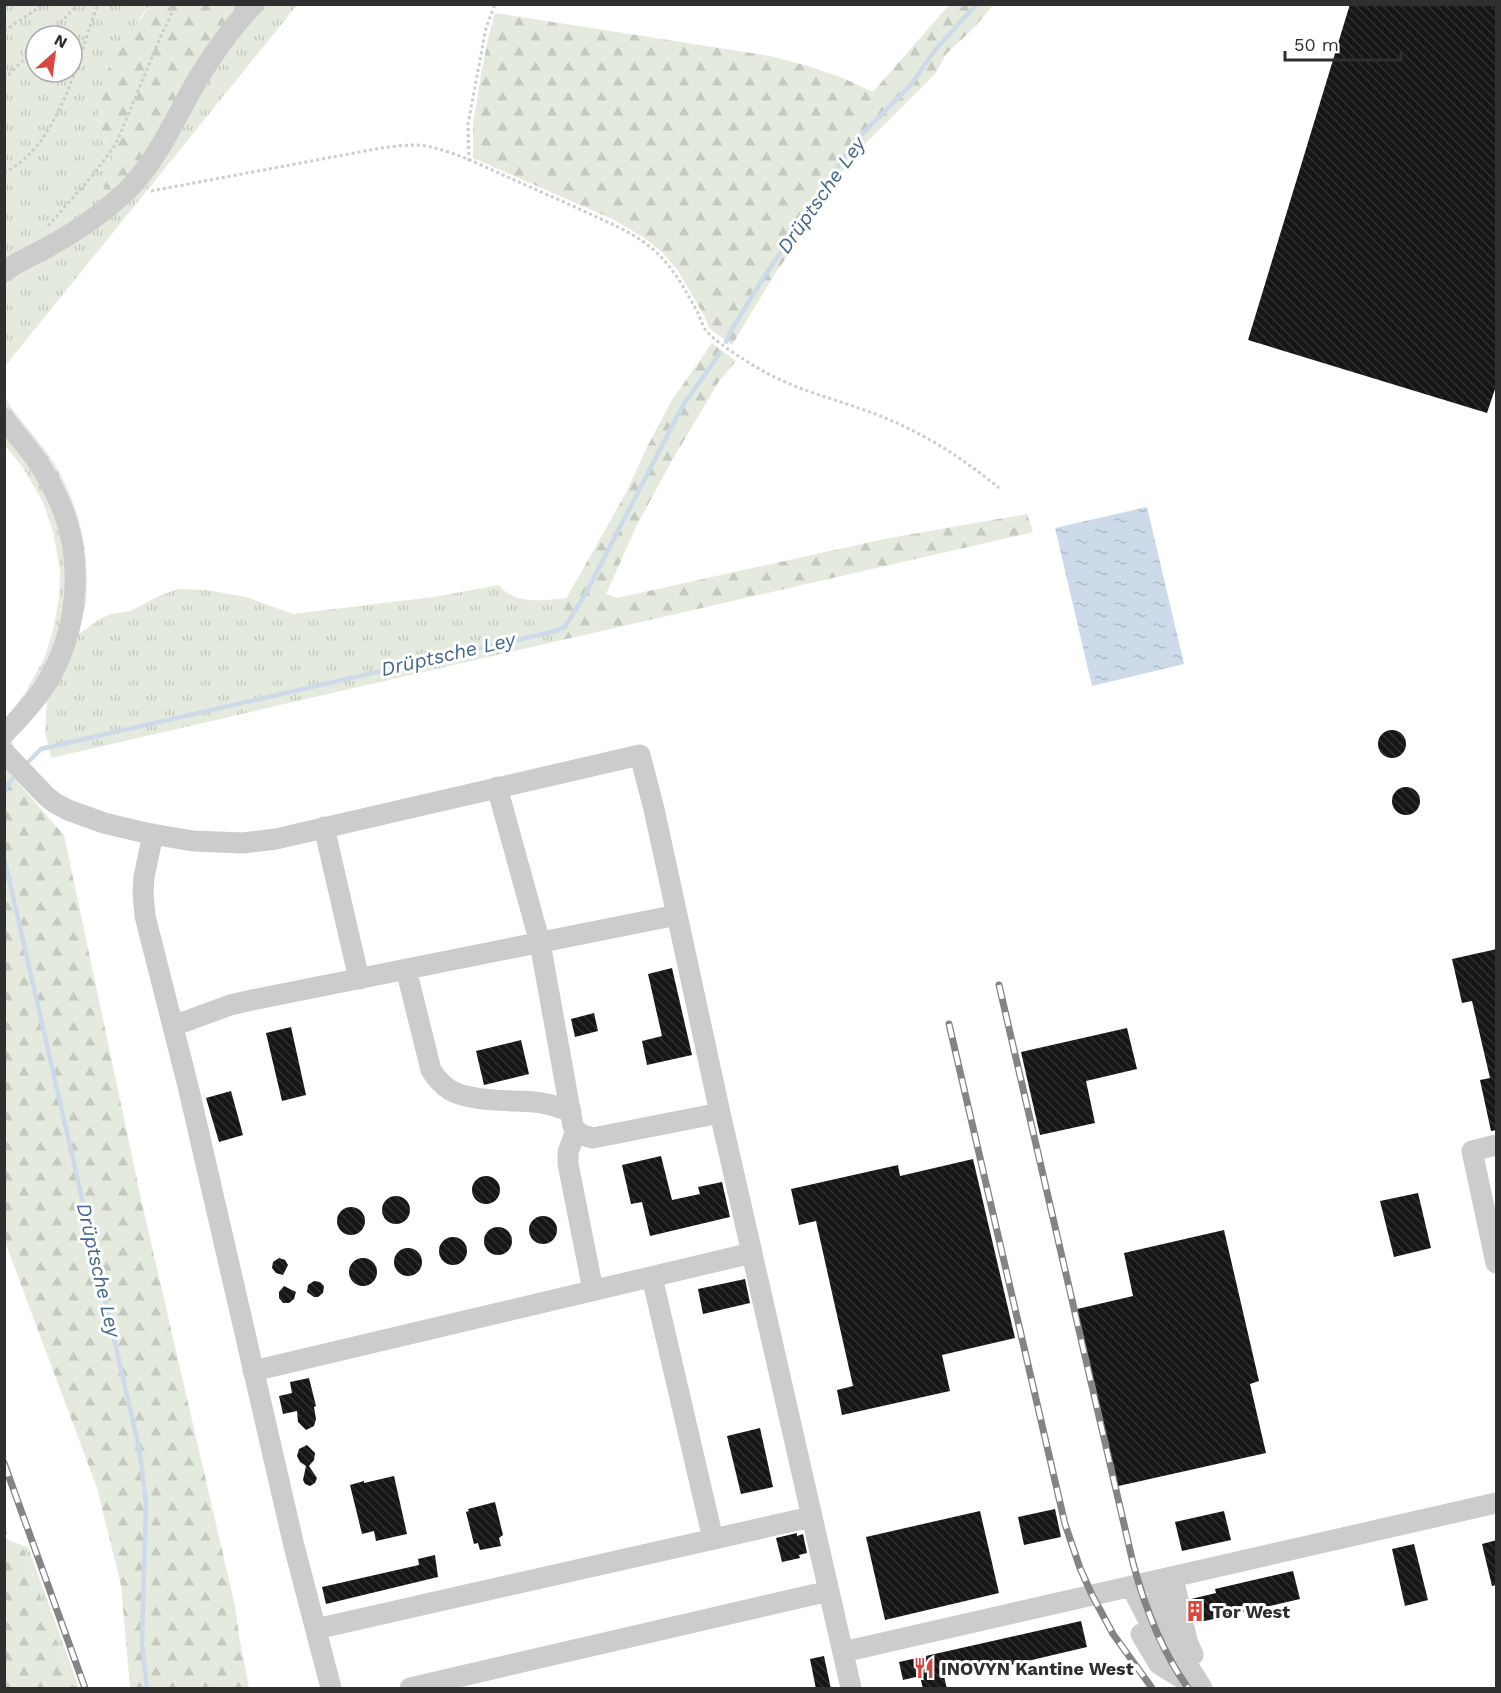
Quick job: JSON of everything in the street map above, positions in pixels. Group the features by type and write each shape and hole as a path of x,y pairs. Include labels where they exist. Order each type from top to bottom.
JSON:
{"street":[{"path":"4,272 74,232 106,209 133,184 164,142 199,77 226,35 254,4"},
{"path":"4,418 35,458 61,504 69,530 76,574 76,595 72,616 62,650 52,673 23,713 4,734"},
{"path":"4,752 46,796 61,807 104,823 153,834 193,841 243,843 276,839 640,754 851,1689"},
{"path":"497,788 540,943 573,1121 568,1164 593,1290"},
{"path":"324,827 359,979"},
{"path":"153,834 144,877 145,916 188,1086 294,1546 331,1689"},
{"path":"173,1026 230,1005 677,915"},
{"path":"406,969 431,1070 437,1079 450,1090 463,1095 555,1106 573,1121 583,1136 592,1138 720,1113"},
{"path":"1497,1145 1472,1151 1497,1263"},
{"path":"253,1371 752,1253"},
{"path":"652,1276 713,1539"},
{"path":"843,1652 1497,1503"},
{"path":"316,1629 812,1517"},
{"path":"1165,1579 1162,1616 1181,1655 1202,1689"},
{"path":"1165,1579 1207,1689"},
{"path":"1124,1588 1137,1599 1184,1683"},
{"path":"410,1689 829,1591"}],"path":[{"path":"4,32 44,4"},
{"path":"59,24 78,4"},
{"path":"4,173 22,161 48,132 72,81 98,4"},
{"path":"47,226 92,176 116,144 176,4"},
{"path":"469,160 468,124 486,28 495,4"},
{"path":"4,80 24,60"},
{"path":"151,191 399,146 429,147 469,160 617,226 639,239 659,255 673,272 705,330 754,366 777,379 908,428 959,457 999,488"}],"green space":[{"path":"5,5 150,5 143,13 97,97 100,128 113,153 112,163 104,173 246,5 297,5 5,366"},
{"path":"150,5 246,5 141,164 118,187 104,189 101,182 104,173 112,163 113,153 100,128 97,97 111,62"},
{"path":"949,5 993,5 974,28 946,54 935,74 853,156 774,275 732,345 709,328 678,271 663,253 643,237 612,219 473,158 473,124 481,74 495,13 770,56 843,78 873,92"},
{"path":"712,343 736,361 719,381 670,464 637,525 606,594 617,598 884,539 1027,514 1033,532 562,640 557,615 627,491 672,400"},
{"path":"4,396 54,463 76,512 87,566 86,602 79,634 111,614 130,611 178,589 207,590 246,597 293,614 433,597 499,585 506,592 522,599 568,598 558,615 562,640 51,758 45,732 47,701 11,738 14,746 5,755 7,717 25,693 44,659 53,630 59,598 60,570 53,531 42,500 23,468 5,445"},
{"path":"5,768 64,835 143,1208 235,1606 249,1688 130,1688 121,1585 97,1488 5,1242"},
{"path":"5,1539 22,1545 74,1688 5,1688"},
{"path":"22,1545 28,1547 79,1688 74,1688"}],"water":[{"path":"1147,507 1184,664 1092,686 1055,528"}],"building":[{"path":"1350,4 1497,4 1497,383 1487,413 1248,340"},
{"path":"1392,730 1402,734 1406,744 1402,754 1392,758 1382,754 1378,744 1382,734"},
{"path":"1406,787 1416,791 1420,801 1416,811 1406,815 1396,811 1392,801 1396,791"},
{"path":"1497,949 1497,1130 1491,1131 1480,1080 1490,1078 1472,1001 1462,1003 1452,959"},
{"path":"672,968 692,1055 647,1065 642,1041 662,1036 648,974"},
{"path":"594,1013 598,1031 575,1037 571,1019"},
{"path":"291,1027 306,1095 282,1101 266,1033"},
{"path":"1127,1028 1137,1069 1086,1081 1095,1123 1040,1135 1021,1052"},
{"path":"521,1040 529,1074 484,1085 476,1051"},
{"path":"231,1091 243,1135 219,1142 206,1098"},
{"path":"661,1156 672,1200 700,1194 698,1187 722,1182 730,1217 650,1236 642,1202 631,1204 622,1165"},
{"path":"973,1159 1015,1338 942,1355 950,1391 842,1415 837,1390 853,1386 816,1221 799,1225 791,1189 898,1165 900,1176"},
{"path":"486,1176 496,1180 500,1190 496,1200 486,1204 476,1200 472,1190 476,1180"},
{"path":"1418,1193 1431,1248 1394,1257 1380,1201"},
{"path":"396,1196 406,1200 410,1210 406,1220 396,1224 386,1220 382,1210 386,1200"},
{"path":"351,1207 361,1211 365,1221 361,1231 351,1235 341,1231 337,1221 341,1211"},
{"path":"543,1216 553,1220 557,1230 553,1240 543,1244 533,1240 529,1230 533,1220"},
{"path":"498,1227 508,1231 512,1241 508,1251 498,1255 488,1251 484,1241 488,1231"},
{"path":"1224,1230 1259,1381 1250,1384 1266,1453 1114,1487 1073,1310 1133,1296 1124,1253"},
{"path":"453,1237 463,1241 467,1251 463,1261 453,1265 443,1261 439,1251 443,1241"},
{"path":"408,1248 418,1252 422,1262 418,1272 408,1276 398,1272 394,1262 398,1252"},
{"path":"279,1258 285,1260 288,1265 283,1275 276,1273 272,1268 273,1262"},
{"path":"363,1258 373,1262 377,1272 373,1282 363,1286 353,1282 349,1272 353,1262"},
{"path":"745,1279 750,1303 703,1314 698,1289"},
{"path":"314,1281 324,1286 323,1293 318,1297 307,1292 308,1285"},
{"path":"284,1286 296,1292 294,1299 289,1303 283,1303 279,1298 279,1292"},
{"path":"309,1378 316,1406 314,1407 316,1419 314,1426 306,1430 298,1422 297,1411 283,1414 279,1396 292,1393 290,1382"},
{"path":"760,1428 773,1487 741,1494 727,1436"},
{"path":"307,1445 315,1453 314,1460 309,1466 317,1478 310,1486 303,1480 306,1466 297,1456 299,1449"},
{"path":"394,1476 407,1534 376,1541 374,1531 362,1534 350,1485"},
{"path":"495,1502 503,1535 499,1538 501,1546 480,1550 478,1543 474,1544 466,1512 469,1511 468,1509"},
{"path":"1055,1509 1061,1537 1024,1545 1018,1517"},
{"path":"980,1511 999,1593 885,1620 866,1537"},
{"path":"1224,1511 1231,1540 1182,1551 1175,1522"},
{"path":"797,1533 797,1536 803,1534 807,1553 799,1555 800,1558 782,1562 776,1538"},
{"path":"1497,1540 1497,1585 1492,1586 1482,1544"},
{"path":"1414,1544 1428,1600 1405,1606 1392,1549"},
{"path":"435,1555 438,1577 326,1604 322,1587 419,1565 418,1559"},
{"path":"1293,1571 1300,1599 1196,1623 1191,1599 1216,1593 1215,1589"},
{"path":"1081,1621 1087,1647 964,1676 944,1676 947,1689 923,1689 920,1676 903,1680 899,1662"},
{"path":"824,1656 831,1689 816,1689 810,1659"}],"waterway":[{"name":"Drüptsche Ley","path":"726,342 764,277 856,140 910,86 935,50 977,4"},
{"name":"Drüptsche Ley","path":"29,761 41,749 556,631 565,627 586,593 682,407 720,353"},
{"name":"Drüptsche Ley","path":"4,793 12,779"},
{"name":"Drüptsche Ley","path":"4,857 139,1448 146,1502 142,1642 147,1688"}],"railway":[{"path":"999,985 1133,1563 1155,1628 1178,1674 1188,1688"},
{"path":"949,1024 1065,1524 1092,1595 1113,1634 1152,1688"},
{"path":"4,1463 85,1688"}],"place":[{"name":"Tor West","path":"1195,1611"},
{"name":"INOVYN Kantine West","path":"924,1668"}]}
